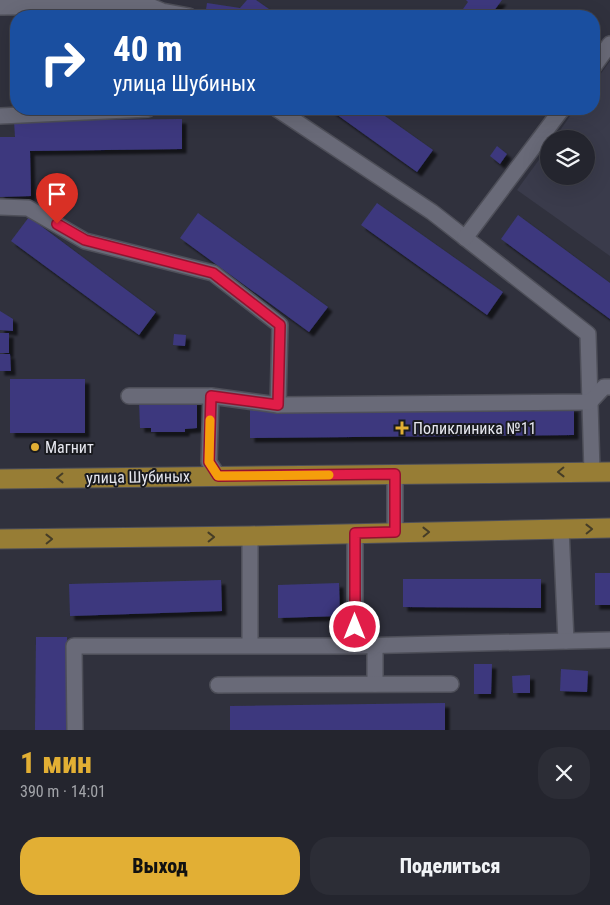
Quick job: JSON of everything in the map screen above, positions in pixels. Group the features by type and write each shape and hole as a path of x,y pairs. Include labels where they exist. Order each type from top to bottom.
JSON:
{"main road":[{"name":"улица Шубиных","path":"0,479 601,472"},
{"path":"0,539 250,536 610,528"}],"street":[{"path":"0,7 112,10"},
{"path":"600,58 610,44"},
{"path":"0,116 21,115"},
{"path":"286,115 432,212 588,334 590,402 601,472"},
{"path":"465,238 557,115"},
{"path":"0,207 28,208 85,240 213,273 280,325 278,405"},
{"path":"129,396 211,396 278,405 590,402 604,388 610,388"},
{"path":"211,396 209,462 218,476"},
{"path":"395,474 395,532"},
{"path":"561,529 566,641"},
{"path":"354,646 355,533"},
{"path":"250,536 250,646"},
{"path":"75,730 74,646 354,646 610,640"},
{"path":"374,684 375,645"},
{"path":"218,685 451,684"}],"shaded area":[{"path":"610,61 610,256 517,190 540,158 540,185 595,185 595,130 560,130 571,115 600,115 600,75"}],"building":[{"path":"247,0 256,0 270,10 206,10 207,3 240,8"},
{"path":"466,0 502,0 494,10 462,10 468,2"},
{"path":"337,115 383,115 433,150 417,172"},
{"path":"182,119 182,149 30,151 31,196 0,197 0,137 15,137 14,121"},
{"path":"497,146 507,154 500,164 490,156"},
{"path":"377,203 503,292 487,315 361,225"},
{"path":"198,213 328,307 309,332 180,238"},
{"path":"518,215 610,283 610,319 501,239"},
{"path":"29,217 156,312 139,335 11,241"},
{"path":"0,311 13,319 13,331 0,330"},
{"path":"0,333 9,333 9,353 0,353"},
{"path":"174,334 186,335 185,346 173,345"},
{"path":"0,354 10,354 11,371 0,371"},
{"path":"10,379 85,379 85,433 10,433"},
{"path":"197,399 197,428 185,429 185,432 151,432 151,428 140,428 139,401"},
{"path":"574,407 574,435 250,438 250,409"},
{"path":"595,573 610,573 610,605 595,605"},
{"path":"403,579 541,579 541,608 403,607"},
{"path":"221,580 222,611 70,616 69,584"},
{"path":"339,583 340,616 278,618 278,585"},
{"path":"36,637 67,637 67,730 35,730"},
{"path":"474,664 492,664 491,694 474,694"},
{"path":"561,669 588,671 587,692 560,691"},
{"path":"530,675 530,693 513,693 512,676"},
{"path":"445,703 445,730 230,730 230,706"}],"slow traffic":[{"path":"210,420 209,462 218,476 329,475"}],"place":[{"name":"Поликлиника №11","path":"402,428"},
{"name":"Магнит","path":"35,447"}],"route":[{"path":"57,224 85,240 213,273 280,325 278,405 211,396 209,462 218,476 395,474 395,532 355,533 355,627"}]}
